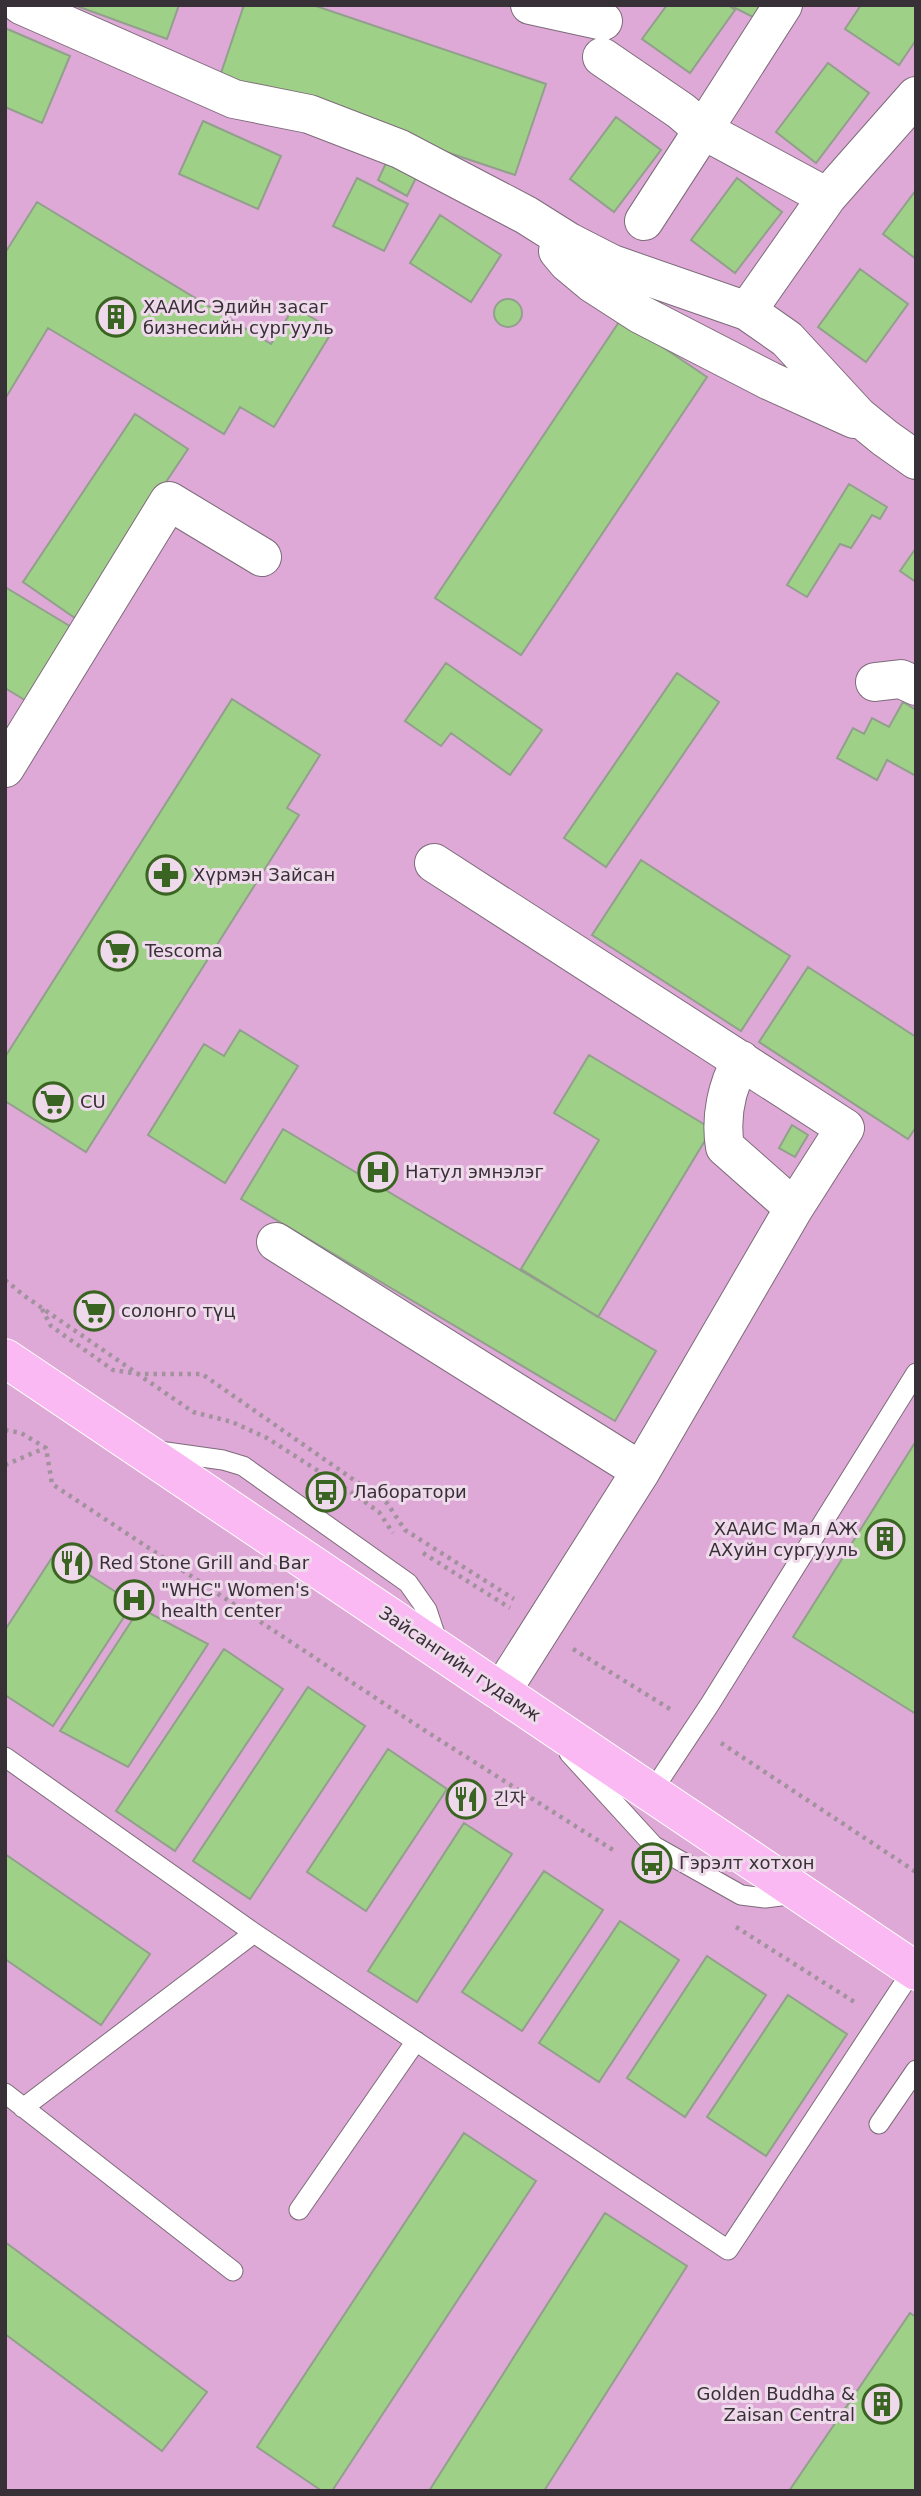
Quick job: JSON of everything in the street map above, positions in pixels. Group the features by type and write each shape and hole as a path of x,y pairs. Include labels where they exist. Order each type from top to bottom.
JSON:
{"main road":[{"name":"Зайсангийн гудамж","path":"5,1358 915,1968"}],"street":[{"path":"21,5 234,99 309,114 400,149 612,264 747,311 787,339 875,431"},
{"path":"530,5 602,39 703,130 827,197"},
{"path":"645,221 782,5"},
{"path":"747,311 827,197 916,96"},
{"path":"533,220 568,263 592,283 640,314 771,381 834,408 875,431 916,460"},
{"path":"5,768 169,501 262,558"},
{"path":"876,682 901,679 916,687"},
{"path":"433,863 845,1128 794,1208 641,1471 532,1623 500,1692"},
{"path":"741,1060 731,1078 725,1107 725,1147 794,1208"},
{"path":"276,1242 641,1471"}],"lane":[{"path":"651,1793 696,1726 916,1373"},
{"path":"532,1713 654,1846 741,1895 765,1898 801,1893"},
{"path":"5,1757 254,1933 728,2250 915,1968"},
{"path":"23,2108 254,1933"},
{"path":"299,2210 416,2041"},
{"path":"879,2124 916,2070"},
{"path":"5,2093 233,2271"}],"path":[{"path":"5,1280 41,1308 193,1412 232,1422 267,1438 379,1512 394,1535"},
{"path":"41,1308 51,1326 113,1370 139,1374 202,1374 387,1503 405,1530 522,1603 532,1623"},
{"path":"5,1430 21,1433 46,1448 52,1485 424,1730 623,1856"},
{"path":"5,1465 46,1448"},
{"path":"418,1550 696,1726 916,1872"},
{"path":"729,1922 881,2018"}],"shaded area":[{"path":"5,5 916,5 916,2491 5,2491"}],"building":[{"path":"74,5 179,5 167,39"},
{"path":"244,5 313,5 546,84 515,175 220,76"},
{"path":"667,5 728,5 735,10 690,73 642,39"},
{"path":"729,5 761,5 753,17"},
{"path":"861,5 916,5 916,40 899,65 845,29"},
{"path":"5,28 70,56 42,123 5,107"},
{"path":"828,63 869,93 816,163 776,132"},
{"path":"616,117 661,150 614,212 570,179"},
{"path":"203,121 281,156 258,209 179,174"},
{"path":"386,163 416,178 407,196 378,180"},
{"path":"357,178 408,204 384,251 333,226"},
{"path":"737,178 782,212 735,273 691,240"},
{"path":"916,190 916,259 883,234"},
{"name":"ХААИС Эдийн засаг бизнесийн сургууль","path":"37,202 271,344 294,307 333,330 274,427 240,407 224,434 48,328 5,399 5,253"},
{"path":"440,215 501,255 471,302 410,263"},
{"path":"860,269 908,304 866,362 818,327"},
{"path":"508,299 518,303 522,313 518,323 508,327 498,323 494,313 498,303"},
{"path":"621,319 707,377 521,655 435,598"},
{"path":"135,414 188,449 75,618 23,582"},
{"path":"849,484 887,507 880,519 872,515 851,548 840,544 807,597 787,585"},
{"path":"916,548 916,582 900,571"},
{"path":"5,587 73,628 28,702 5,688"},
{"path":"446,663 542,730 510,775 451,733 441,746 405,721"},
{"path":"677,673 719,702 606,867 564,838"},
{"path":"232,699 320,755 287,808 299,815 86,1152 5,1101 5,1057"},
{"path":"903,702 916,710 916,776 887,760 877,780 837,758 853,728 864,734 872,718 889,727"},
{"path":"641,860 790,956 741,1031 592,935"},
{"path":"808,967 916,1037 916,1127 908,1139 759,1042"},
{"path":"240,1030 298,1066 225,1183 148,1135 204,1044 224,1056"},
{"path":"589,1055 712,1129 598,1317 521,1269 599,1140 554,1113"},
{"path":"792,1125 808,1135 795,1157 779,1148"},
{"path":"283,1129 656,1351 615,1421 241,1199"},
{"name":"ХААИС Мал АЖ АХуйн сургууль","path":"916,1441 916,1714 793,1637"},
{"path":"55,1553 133,1603 53,1726 5,1695 5,1630"},
{"path":"140,1608 208,1644 128,1767 60,1731"},
{"path":"224,1649 283,1689 175,1851 116,1811"},
{"path":"308,1687 365,1726 250,1899 193,1861"},
{"path":"388,1749 447,1789 366,1911 307,1872"},
{"path":"464,1823 512,1854 417,2002 368,1971"},
{"path":"5,1854 150,1954 101,2025 5,1959"},
{"path":"544,1871 603,1910 522,2031 462,1992"},
{"path":"620,1921 679,1960 599,2082 539,2043"},
{"path":"707,1956 766,1995 685,2117 627,2078"},
{"path":"788,1995 847,2034 766,2156 707,2117"},
{"path":"464,2133 536,2181 332,2491 322,2491 257,2447"},
{"path":"605,2213 687,2266 544,2491 429,2491"},
{"path":"5,2242 207,2392 162,2451 5,2334"},
{"name":"Golden Buddha & Zaisan Central","path":"910,2313 916,2317 916,2491 789,2491"}],"place":[{"name":"ХААИС Эдийн засаг бизнесийн сургууль","path":"116,317"},
{"name":"Хүрмэн Зайсан","path":"166,875"},
{"name":"Tescoma","path":"118,951"},
{"name":"CU","path":"53,1102"},
{"name":"Натул эмнэлэг","path":"378,1172"},
{"name":"солонго түц","path":"94,1311"},
{"name":"Лаборатори","path":"326,1492"},
{"name":"ХААИС Мал АЖ АХуйн сургууль","path":"885,1539"},
{"name":"Red Stone Grill and Bar","path":"72,1563"},
{"name":"\"WHC\" Women's health center","path":"134,1600"},
{"name":"긴자","path":"466,1799"},
{"name":"Гэрэлт хотхон","path":"652,1863"},
{"name":"Golden Buddha & Zaisan Central","path":"882,2404"}]}
